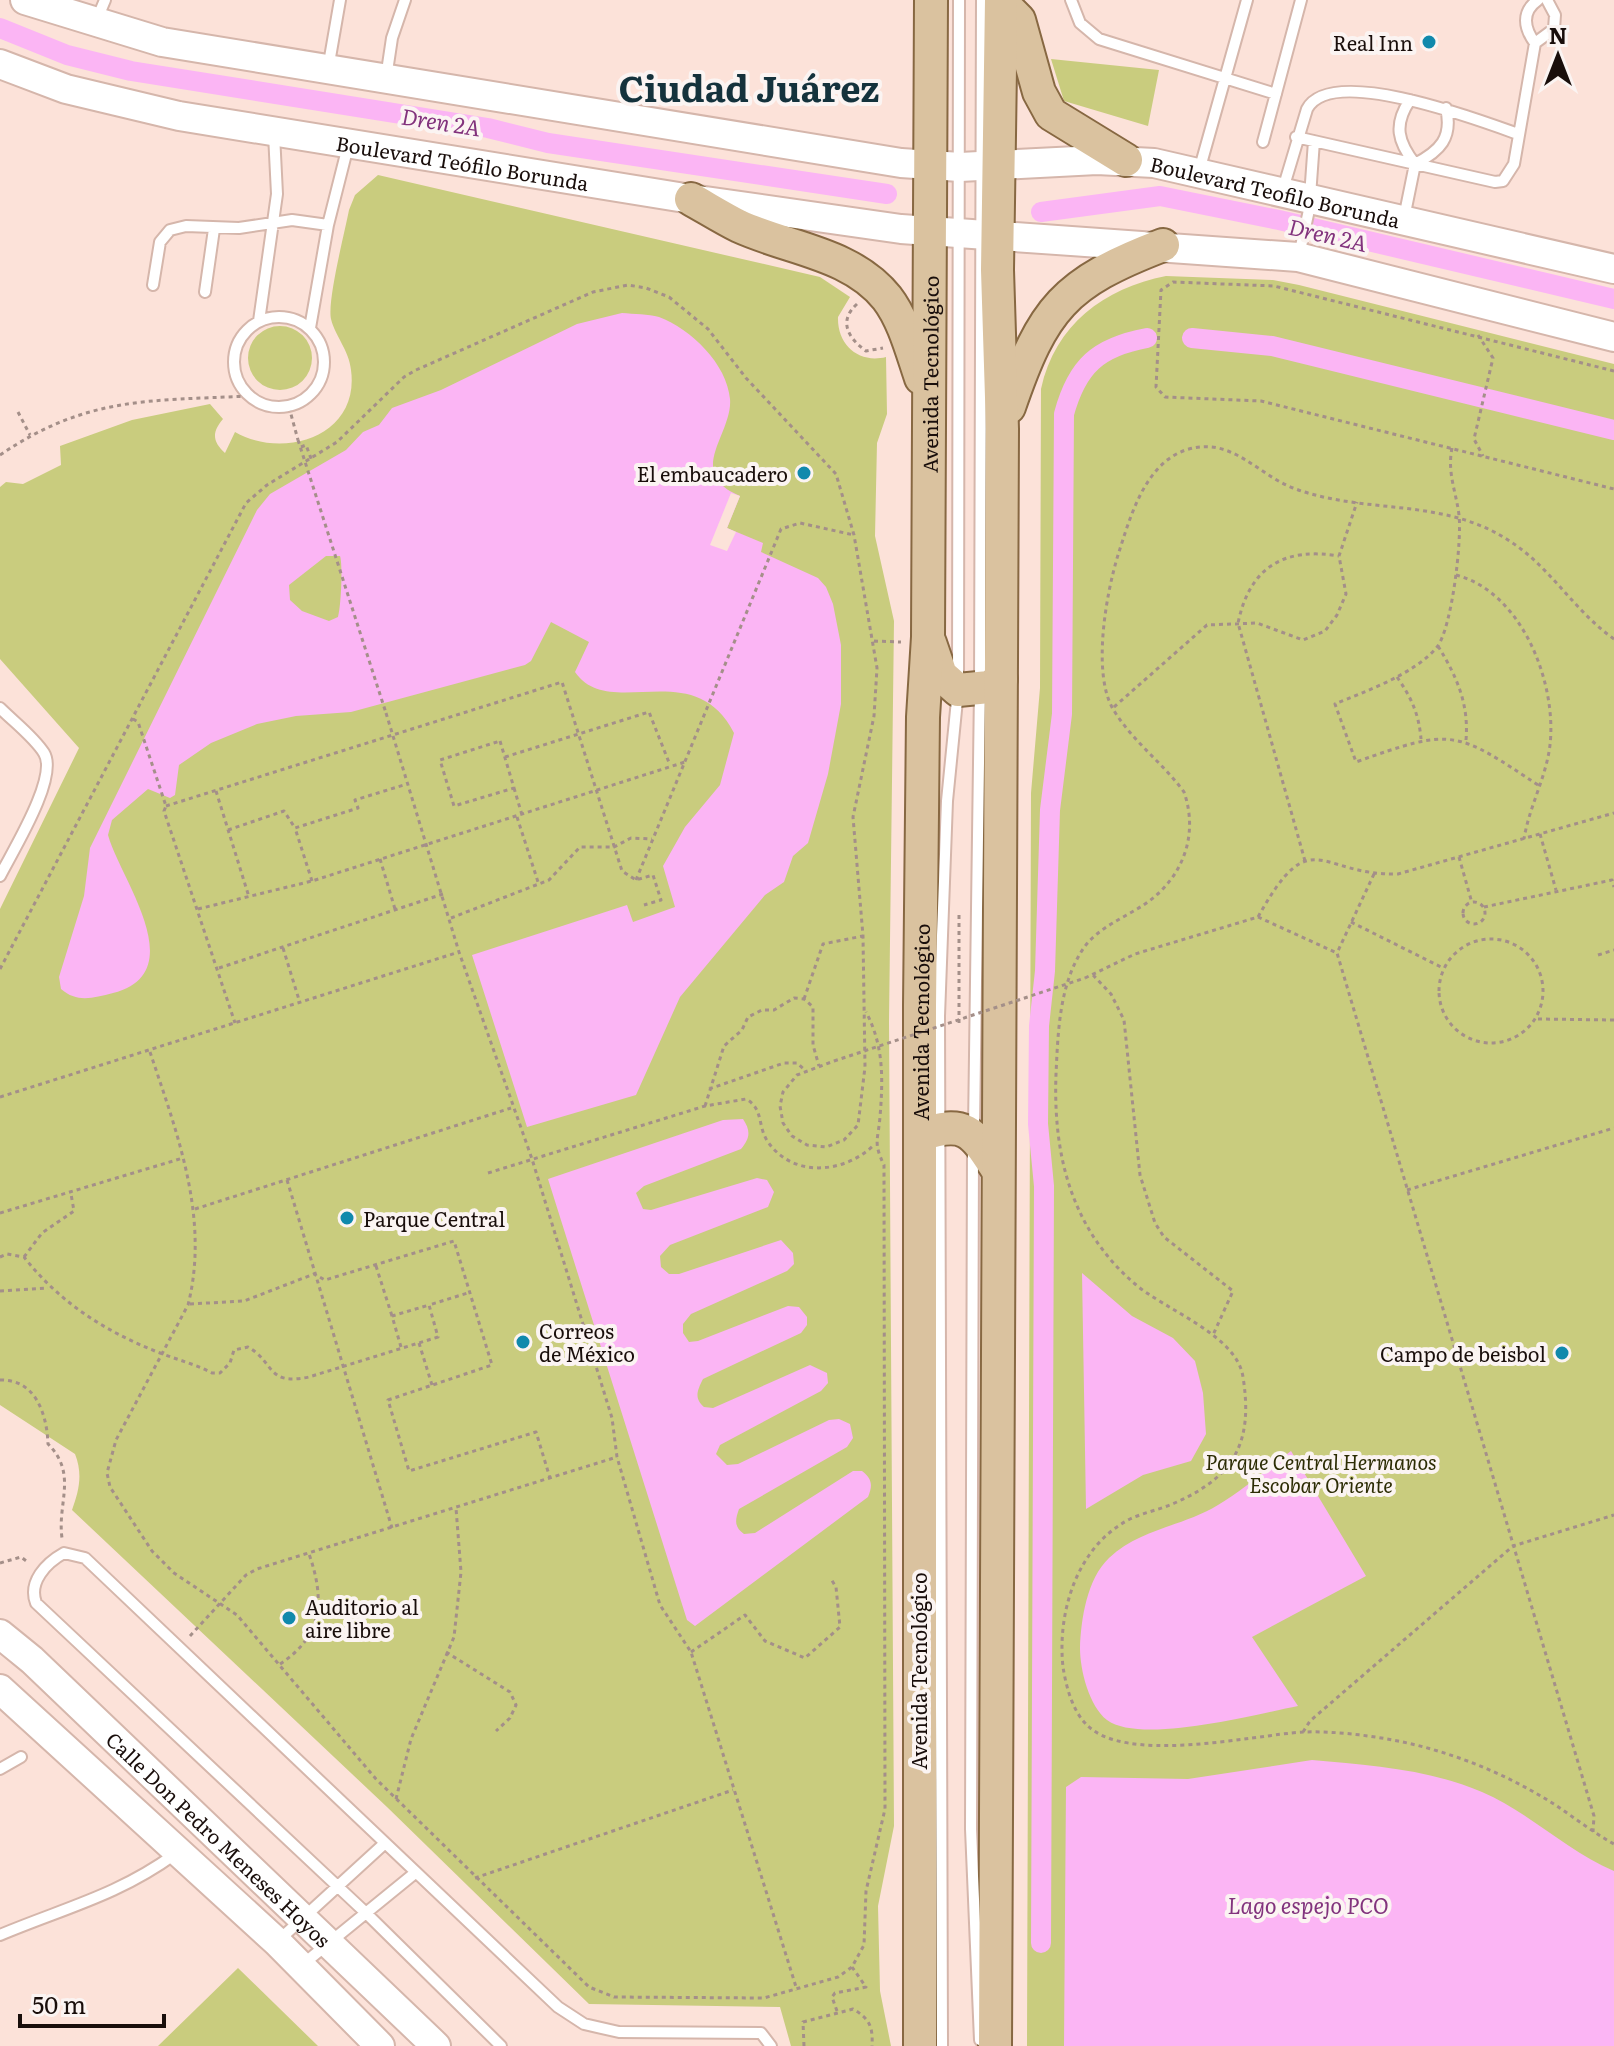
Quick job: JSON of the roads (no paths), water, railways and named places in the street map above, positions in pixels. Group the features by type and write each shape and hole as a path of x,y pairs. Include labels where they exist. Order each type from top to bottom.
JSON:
{"main road":[{"path":"25,0 99,12 162,42 967,172"},
{"name":"Avenida Tecnológico","path":"920,2046 930,1131 923,717 914,639 929,400 966,231 967,172 931,0"},
{"path":"994,1 1019,20 1039,92 1051,114 1126,160"},
{"name":"Avenida Tecnológico","path":"994,1 967,172 966,231 1002,429 980,686 997,1169 995,2046"},
{"name":"Boulevard Teófilo Borunda","path":"0,64 66,89 179,116 691,199 966,231"},
{"name":"Boulevard Teofilo Borunda","path":"967,172 1126,160 1199,172 1282,191 1310,204 1404,218 1614,269"},
{"path":"691,199 740,227 850,267 870,282 895,312 929,400"},
{"path":"966,231 1163,245 1300,250 1614,337"},
{"path":"1002,429 1026,359 1052,313 1093,278 1118,263 1163,245"},
{"path":"914,639 941,675 980,686"},
{"path":"930,1131 956,1126 973,1136 997,1169"},
{"name":"Calle Don Pedro Meneses Hoyos","path":"0,1634 32,1660 436,2046"},
{"name":"Calle Don Pedro Meneses Hoyos","path":"0,1690 277,1942 380,2046"},
{"path":"109,1789 137,1762"}],"lane":[{"path":"328,71 340,0"},
{"path":"386,80 392,38 405,0"},
{"path":"959,0 967,172"},
{"path":"1071,0 1080,23 1099,39 1276,94"},
{"path":"1199,172 1247,0"},
{"path":"1263,142 1301,0"},
{"path":"1296,137 1495,182 1503,181 1514,164 1535,43 1525,24 1529,7 1538,0"},
{"path":"1535,43 1554,29 1555,15 1547,0"},
{"path":"1282,191 1296,137 1307,109 1319,94 1346,92 1410,100 1446,108 1518,134"},
{"path":"1404,218 1415,164 1400,144 1399,121 1410,100"},
{"path":"1415,164 1437,152 1443,143 1448,132 1446,108"},
{"path":"259,321 277,194 274,132"},
{"path":"1300,250 1310,204 1309,175 1314,141"},
{"path":"310,328 328,225 348,144"},
{"path":"153,285 160,242 170,230 186,226 214,229 272,221 328,225"},
{"path":"205,292 214,229"},
{"path":"966,231 980,686 973,1136 971,1829 980,2046"},
{"path":"942,2046 930,1131 939,1016 947,801 980,686 966,231"},
{"path":"286,317 310,328 324,352 322,380 303,401 289,407 261,404 249,396 234,370 238,342 259,321 286,317"},
{"path":"0,708 44,753 48,764 44,787 0,876"},
{"path":"501,2046 366,1913 36,1603 33,1594 40,1573 64,1553 85,1558 558,2007 584,2024 619,2032 761,2033 771,2046"},
{"path":"0,1769 21,1757"},
{"path":"277,1942 384,1844"},
{"path":"0,1935 50,1914 108,1896 178,1852"},
{"path":"301,1967 415,1873"}],"water":[{"path":"622,313 659,317 695,339 715,361 730,399 729,412 715,452 715,476 724,487 740,496 727,528 763,543 761,552 818,578 826,587 833,604 841,645 841,704 828,774 808,843 793,856 784,882 765,895 680,997 636,1095 527,1127 472,955 627,905 633,922 675,907 663,866 685,827 720,785 734,733 717,710 697,697 675,692 609,692 590,686 575,672 589,642 551,622 531,661 525,665 351,712 296,716 257,724 211,743 179,765 175,795 170,798 148,789 112,820 108,835 145,923 150,945 148,966 136,982 113,993 79,998 61,989 59,977 84,896 90,848 257,510 270,494 346,450 363,432 379,425 392,408 441,390 577,324","holes":["326,556 340,556 338,617 329,621 302,611 290,600 289,585"]},
{"path":"743,1119 748,1134 741,1149 644,1186 636,1193 643,1209 651,1210 757,1178 767,1180 774,1192 768,1207 670,1245 660,1256 661,1267 669,1274 679,1274 781,1240 793,1253 794,1264 787,1271 691,1314 683,1324 683,1333 689,1342 698,1341 788,1306 799,1307 807,1317 807,1325 801,1333 703,1379 698,1397 704,1407 713,1408 810,1365 827,1373 828,1383 821,1391 720,1445 716,1454 727,1465 738,1464 829,1420 839,1419 850,1424 853,1438 847,1447 739,1509 737,1526 744,1534 755,1533 853,1471 862,1471 871,1486 868,1497 695,1626 687,1620 548,1179 723,1120"},
{"path":"1082,1273 1132,1316 1173,1338 1195,1361 1203,1393 1206,1434 1191,1461 1143,1475 1086,1509"},
{"path":"1291,1451 1366,1576 1252,1637 1298,1706 1172,1729 1123,1727 1107,1720 1095,1706 1087,1687 1080,1648 1090,1588 1101,1567 1134,1540 1218,1505"},
{"name":"Lago espejo PCO","path":"1312,1760 1398,1769 1462,1784 1499,1800 1580,1853 1614,1871 1614,2046 1064,2046 1066,1787 1081,1777 1188,1779"}],"waterway":[{"name":"Dren 2A","path":"0,28 67,55 131,71 488,128 548,143 887,194"},
{"name":"Dren 2A","path":"1041,212 1160,196 1279,220 1614,299"},
{"path":"1041,1943 1044,1186 1038,1124 1039,1026 1045,971 1050,810 1062,714 1064,414 1076,383 1092,361 1115,347 1147,338"},
{"path":"1192,338 1272,346 1614,430"}],"place":[{"name":"Real Inn","path":"1429,42"},
{"name":"El embaucadero","path":"804,473"},
{"name":"Parque Central","path":"347,1218"},
{"name":"Correos de México","path":"523,1342"},
{"name":"Campo de beisbol","path":"1562,1353"},
{"name":"Auditorio al aire libre","path":"289,1618"}],"district":[{"name":"Ciudad Juárez","path":"749,86"}],"park label":[{"name":"Parque Central Hermanos Escobar Oriente","path":"1321,1472"}]}
